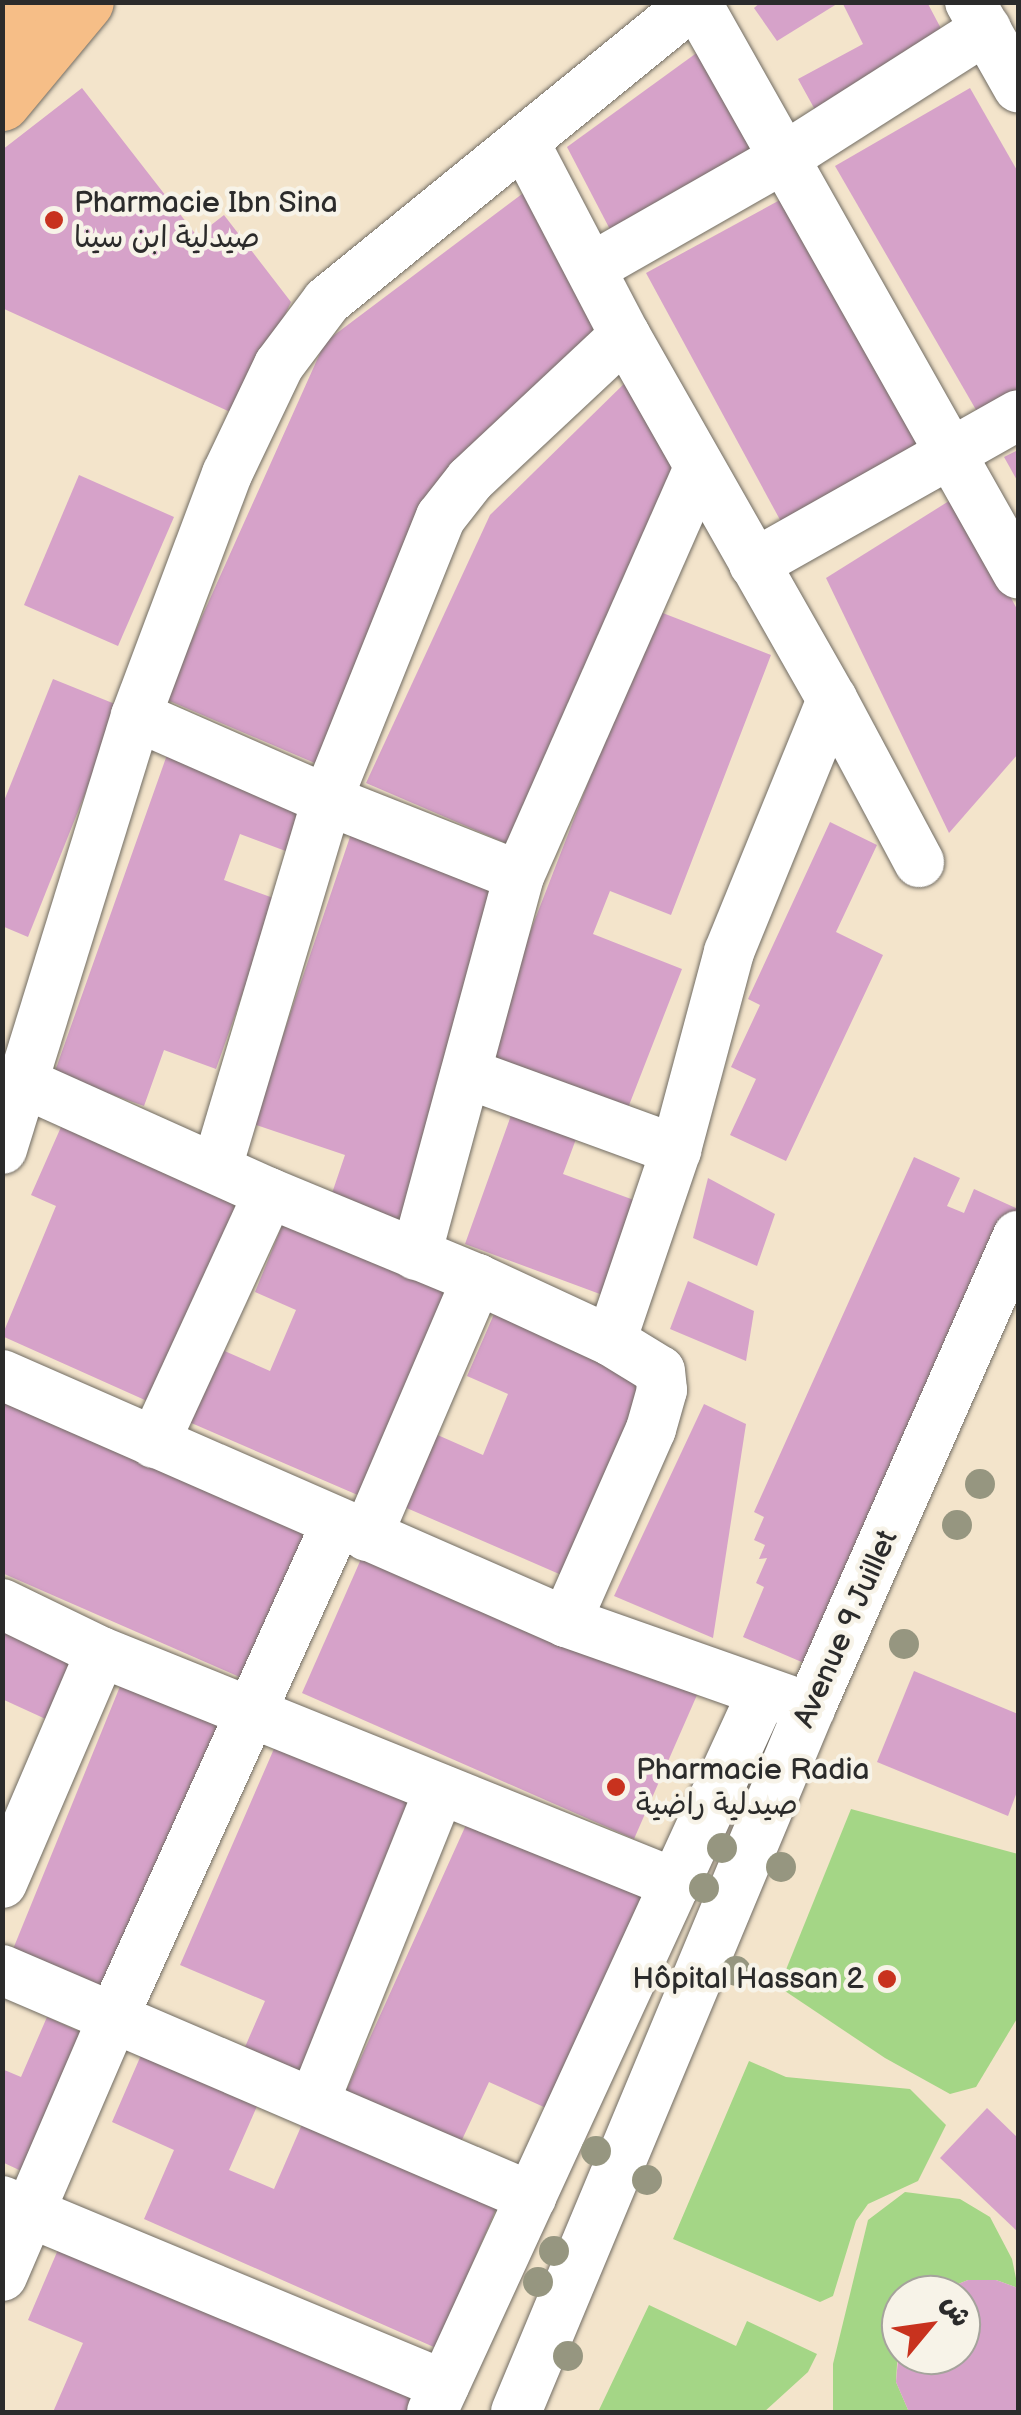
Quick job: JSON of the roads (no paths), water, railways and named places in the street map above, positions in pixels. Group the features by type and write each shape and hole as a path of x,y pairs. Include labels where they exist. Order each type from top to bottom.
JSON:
{"main road":[{"path":"2,39 34,2"},
{"path":"2,102 86,2"}],"street":[{"path":"2,1149 136,716 228,474 293,341 327,301 696,2 1018,573"},
{"path":"591,268 782,160 978,16 1018,87"},
{"path":"525,144 698,468 832,699 919,862"},
{"path":"216,1167 327,800 442,517 470,480 626,334"},
{"path":"754,564 1018,415"},
{"path":"416,1255 519,876 698,468"},
{"path":"611,1341 676,1150 729,952 832,699"},
{"path":"136,716 327,800 519,876"},
{"path":"466,1073 676,1150"},
{"path":"22,1082 269,1193 477,1279 611,1341 660,1371 662,1390 651,1429 566,1622"},
{"path":"154,1443 269,1193"},
{"name":"Avenue 9 Juillet","path":"516,2412 810,1708 1018,1236"},
{"path":"2,2276 16,2206 112,2020 252,1710 352,1529 477,1279"},
{"path":"2,1375 566,1622 810,1708"},
{"path":"2,1604 101,1652 676,1884"},
{"path":"2,1882 101,1652"},
{"path":"16,2206 438,2399 763,1692"},
{"path":"314,2102 440,1790"},
{"path":"2,1970 531,2197"}],"place":[{"name":"Pharmacie Ibn Sina صيدلية ابن سينا","path":"54,220"},
{"name":"Pharmacie Radia صيدلية راضية","path":"616,1787"},
{"name":"Hôpital Hassan 2","path":"887,1979"}]}
